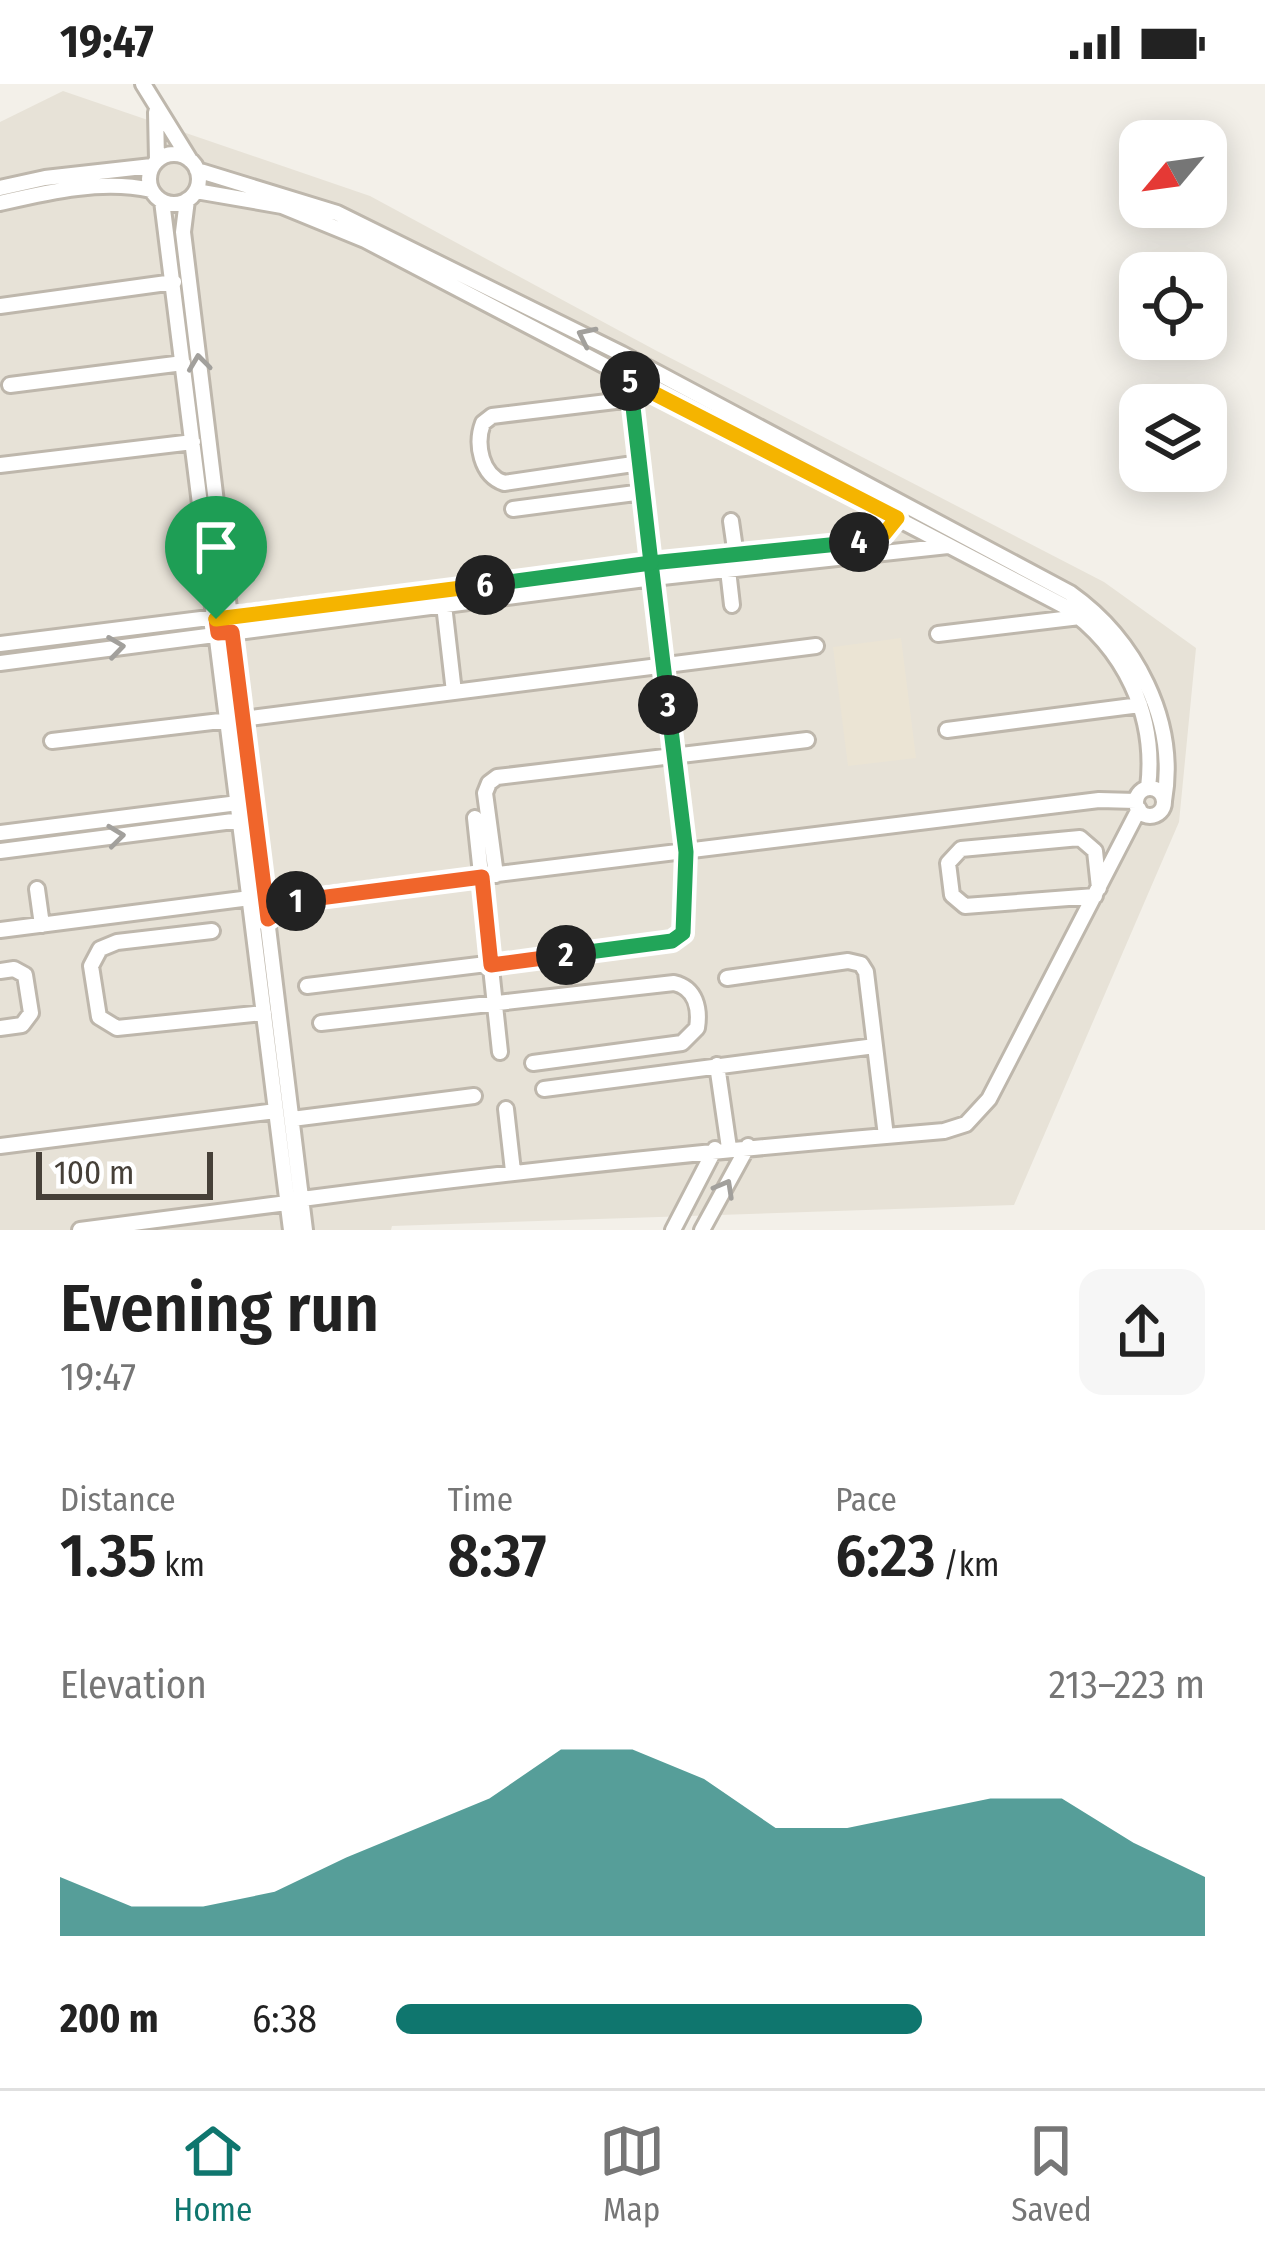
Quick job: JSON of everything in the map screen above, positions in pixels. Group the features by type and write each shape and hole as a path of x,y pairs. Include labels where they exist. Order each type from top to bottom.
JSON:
{"street":[{"path":"143,84 194,165 183,232 224,625 264,888 292,1119 291,1230"},
{"path":"155,107 157,196 224,625"},
{"path":"0,188 155,163 177,154 194,165 353,220 622,354 1070,593 1107,622 1142,676 1165,745 1162,809 1099,800 303,898 264,888"},
{"path":"0,203 109,185 179,204 192,195 282,206 324,221 1080,617 1112,649 1140,705 1150,749 1142,809 983,1109 955,1129 513,1171 80,1230"},
{"path":"0,306 174,282"},
{"path":"10,385 183,364"},
{"path":"307,986 678,938 685,926 686,852 630,379"},
{"path":"632,399 492,416 480,427 479,438 488,474 504,483 640,463"},
{"path":"0,465 194,442"},
{"path":"512,509 643,492"},
{"path":"732,563 873,540 897,518"},
{"path":"731,521 732,605"},
{"path":"0,663 224,625 652,571 947,546"},
{"path":"0,644 444,605 652,571"},
{"path":"444,605 454,692"},
{"path":"938,634 1080,617"},
{"path":"52,741 816,646"},
{"path":"946,730 1140,705"},
{"path":"236,719 238,803 276,1111 294,1201 305,1230"},
{"path":"500,1052 491,965 485,793 493,779 806,740"},
{"path":"1148,788 1160,792 1164,801"},
{"path":"0,833 238,803"},
{"path":"476,818 489,876"},
{"path":"0,850 241,820"},
{"path":"1080,838 1095,851 1097,892 965,906 952,896 948,862 961,850 1080,838"},
{"path":"37,889 42,925"},
{"path":"0,931 250,898"},
{"path":"268,919 303,898"},
{"path":"212,932 117,942 100,949 91,966 99,1017 117,1028 264,1013"},
{"path":"727,977 857,962 866,972 886,1136"},
{"path":"0,971 14,969 25,975 32,1013 22,1025 0,1028"},
{"path":"321,1023 674,983 694,997 697,1028 682,1043 533,1063"},
{"path":"544,1089 875,1046"},
{"path":"674,1230 722,1148 717,1065"},
{"path":"292,1119 474,1096"},
{"path":"506,1109 513,1171"},
{"path":"0,1146 276,1111"},
{"path":"702,1230 748,1146"}],"shaded area":[{"path":"63,91 370,196 655,350 1104,582 1196,648 1179,822 1014,1205 392,1226 391,1230 0,1230 0,122"},
{"path":"901,638 916,758 848,766 833,647"}],"route":[{"path":"216,619 218,633 232,632 268,919 303,898 482,877 491,965 672,941 685,926 686,852 651,563 873,540 897,518 630,379 651,563 216,619"}]}
